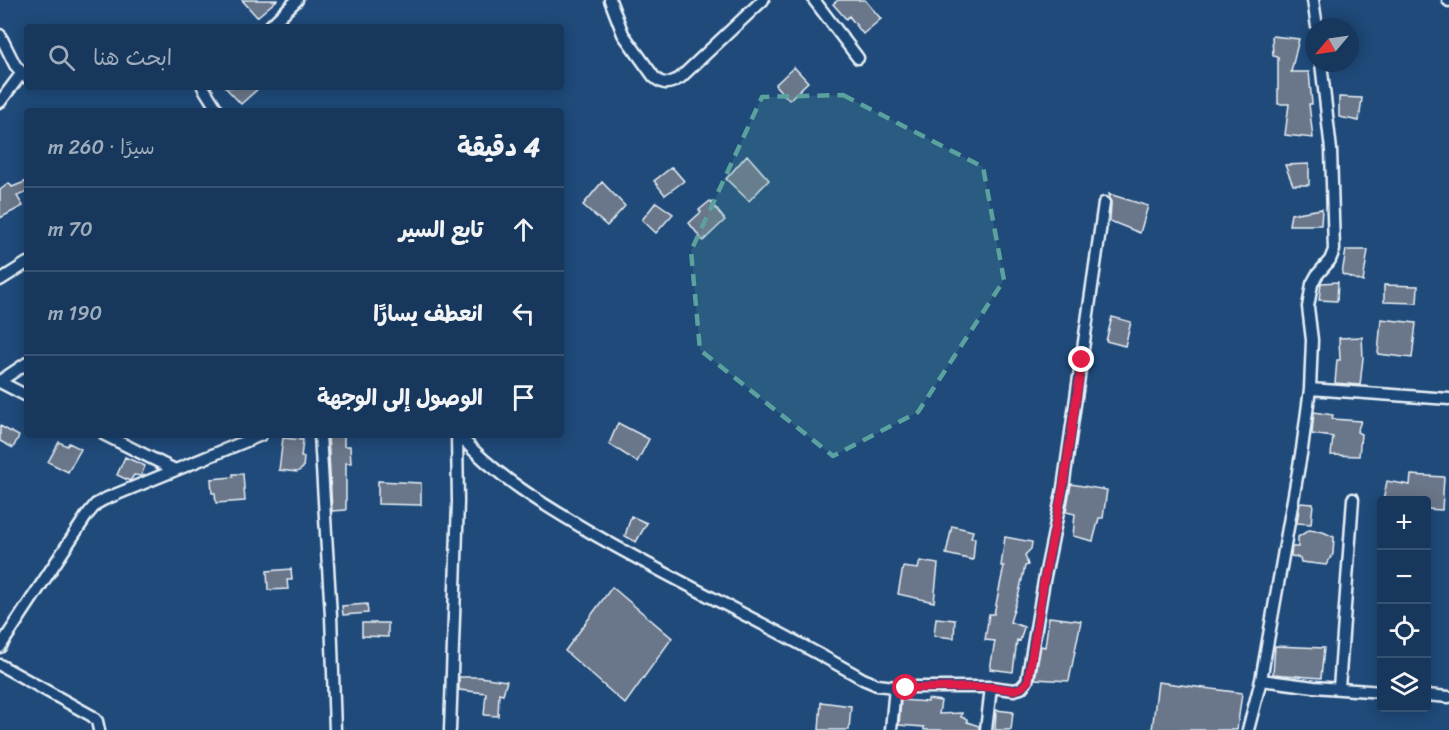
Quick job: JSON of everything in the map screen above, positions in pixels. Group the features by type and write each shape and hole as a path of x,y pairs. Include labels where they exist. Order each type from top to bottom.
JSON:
{"street":[{"path":"272,24 297,0"},
{"path":"610,0 623,34 647,68 661,83 670,84 680,78 763,0"},
{"path":"814,0 858,58"},
{"path":"1313,0 1316,18"},
{"path":"0,102 24,76 2,41"},
{"path":"1248,730 1260,680 1286,542 1310,389 1312,340 1308,307 1312,284 1330,260 1334,250 1331,150 1322,72"},
{"path":"205,90 216,108"},
{"path":"461,438 490,466 550,509 635,558 863,680 895,687 991,687 1014,690 1021,688 1028,681 1032,666 1044,580 1063,488 1104,203"},
{"path":"0,280 24,265"},
{"path":"24,365 0,382 24,394"},
{"path":"1310,389 1449,399"},
{"path":"111,438 175,470"},
{"path":"0,647 96,504 248,438"},
{"path":"320,438 335,730"},
{"path":"450,730 458,438"},
{"path":"1339,688 1353,499"},
{"path":"0,665 92,716 97,721 99,730"},
{"path":"1260,680 1377,692"},
{"path":"891,730 895,687"},
{"path":"986,730 991,687"},
{"path":"1431,695 1449,697"}],"highlighted area":[{"path":"843,95 983,167 1004,280 918,412 833,456 700,350 691,251 762,97"}],"building":[{"path":"242,0 277,0 257,17"},
{"path":"838,0 865,0 881,19 863,34 849,16 846,19 833,4"},
{"path":"1272,36 1299,39 1291,72 1309,72 1312,104 1309,104 1313,138 1285,135 1289,104 1278,104 1278,57 1273,56"},
{"path":"794,67 808,82 789,100 775,85"},
{"path":"228,90 257,90 241,104"},
{"path":"1339,97 1362,98 1359,121 1339,117"},
{"path":"747,155 769,180 749,201 726,179"},
{"path":"1309,164 1309,185 1293,185 1285,165"},
{"path":"672,167 684,181 665,195 654,181"},
{"path":"24,182 24,193 17,196 23,206 0,218 0,190 9,183 12,187"},
{"path":"602,182 625,206 607,226 583,205"},
{"path":"1109,194 1148,206 1140,233 1110,221"},
{"path":"710,201 725,220 703,241 689,223"},
{"path":"656,202 673,214 656,233 642,220"},
{"path":"1322,209 1321,225 1289,225 1291,214"},
{"path":"1346,250 1368,250 1363,282 1342,274"},
{"path":"1338,282 1337,301 1319,300 1321,283"},
{"path":"1384,285 1418,286 1417,303 1384,302"},
{"path":"1112,317 1131,322 1125,346 1106,341"},
{"path":"1381,319 1416,323 1412,358 1378,354"},
{"path":"1362,337 1363,358 1360,385 1335,383 1337,360 1340,360 1339,338"},
{"path":"1314,412 1333,415 1332,419 1361,421 1357,432 1361,434 1359,456 1331,455 1333,437 1312,434"},
{"path":"618,423 649,439 637,462 609,444"},
{"path":"0,426 19,436 13,448 0,441"},
{"path":"283,438 303,440 301,457 304,457 303,468 297,472 279,470"},
{"path":"328,438 344,438 344,446 350,446 351,463 346,463 346,510 332,511"},
{"path":"59,442 67,446 69,443 81,449 68,472 48,462"},
{"path":"125,457 145,466 141,476 134,475 130,481 117,475"},
{"path":"233,474 243,474 245,501 216,503 215,493 212,493 211,479 233,477"},
{"path":"1411,475 1444,477 1442,510 1431,509 1431,496 1384,496 1387,481 1410,485"},
{"path":"378,481 421,483 421,505 378,504"},
{"path":"1071,484 1107,490 1103,518 1099,518 1093,541 1073,536 1075,514 1066,512"},
{"path":"1300,503 1313,504 1311,524 1297,523"},
{"path":"631,516 647,523 636,542 625,536"},
{"path":"952,526 973,531 971,538 975,538 973,560 946,554"},
{"path":"1309,530 1323,532 1334,537 1333,554 1326,565 1301,562 1300,558 1291,556 1292,547 1298,547 1298,537"},
{"path":"1005,537 1032,542 1031,549 1025,555 1028,565 1025,566 1010,622 1024,627 1020,641 1017,640 1013,672 990,669 995,641 985,640 989,614 994,614 1004,566 1001,566"},
{"path":"920,561 938,564 934,602 898,594 903,567 918,569"},
{"path":"291,569 292,580 287,580 288,589 268,590 267,571"},
{"path":"612,587 672,638 625,704 565,651"},
{"path":"367,604 368,613 343,615 342,606"},
{"path":"1049,617 1081,621 1069,681 1035,679 1041,646 1045,647"},
{"path":"936,618 955,620 954,638 934,636"},
{"path":"362,623 388,623 388,637 362,636"},
{"path":"1275,646 1324,648 1321,678 1273,674"},
{"path":"459,677 507,681 503,694 499,693 498,716 484,715 486,693 459,690"},
{"path":"1158,682 1242,693 1237,730 1152,730"},
{"path":"928,699 941,701 939,714 962,713 961,717 979,726 979,730 924,730 924,727 899,725 901,700 928,702"},
{"path":"821,702 851,706 849,730 819,730"},
{"path":"996,710 1013,712 1011,730 995,730"}],"route":[{"path":"906,688 991,687 1014,690 1021,688 1028,681 1044,580 1063,488 1082,360"}]}
